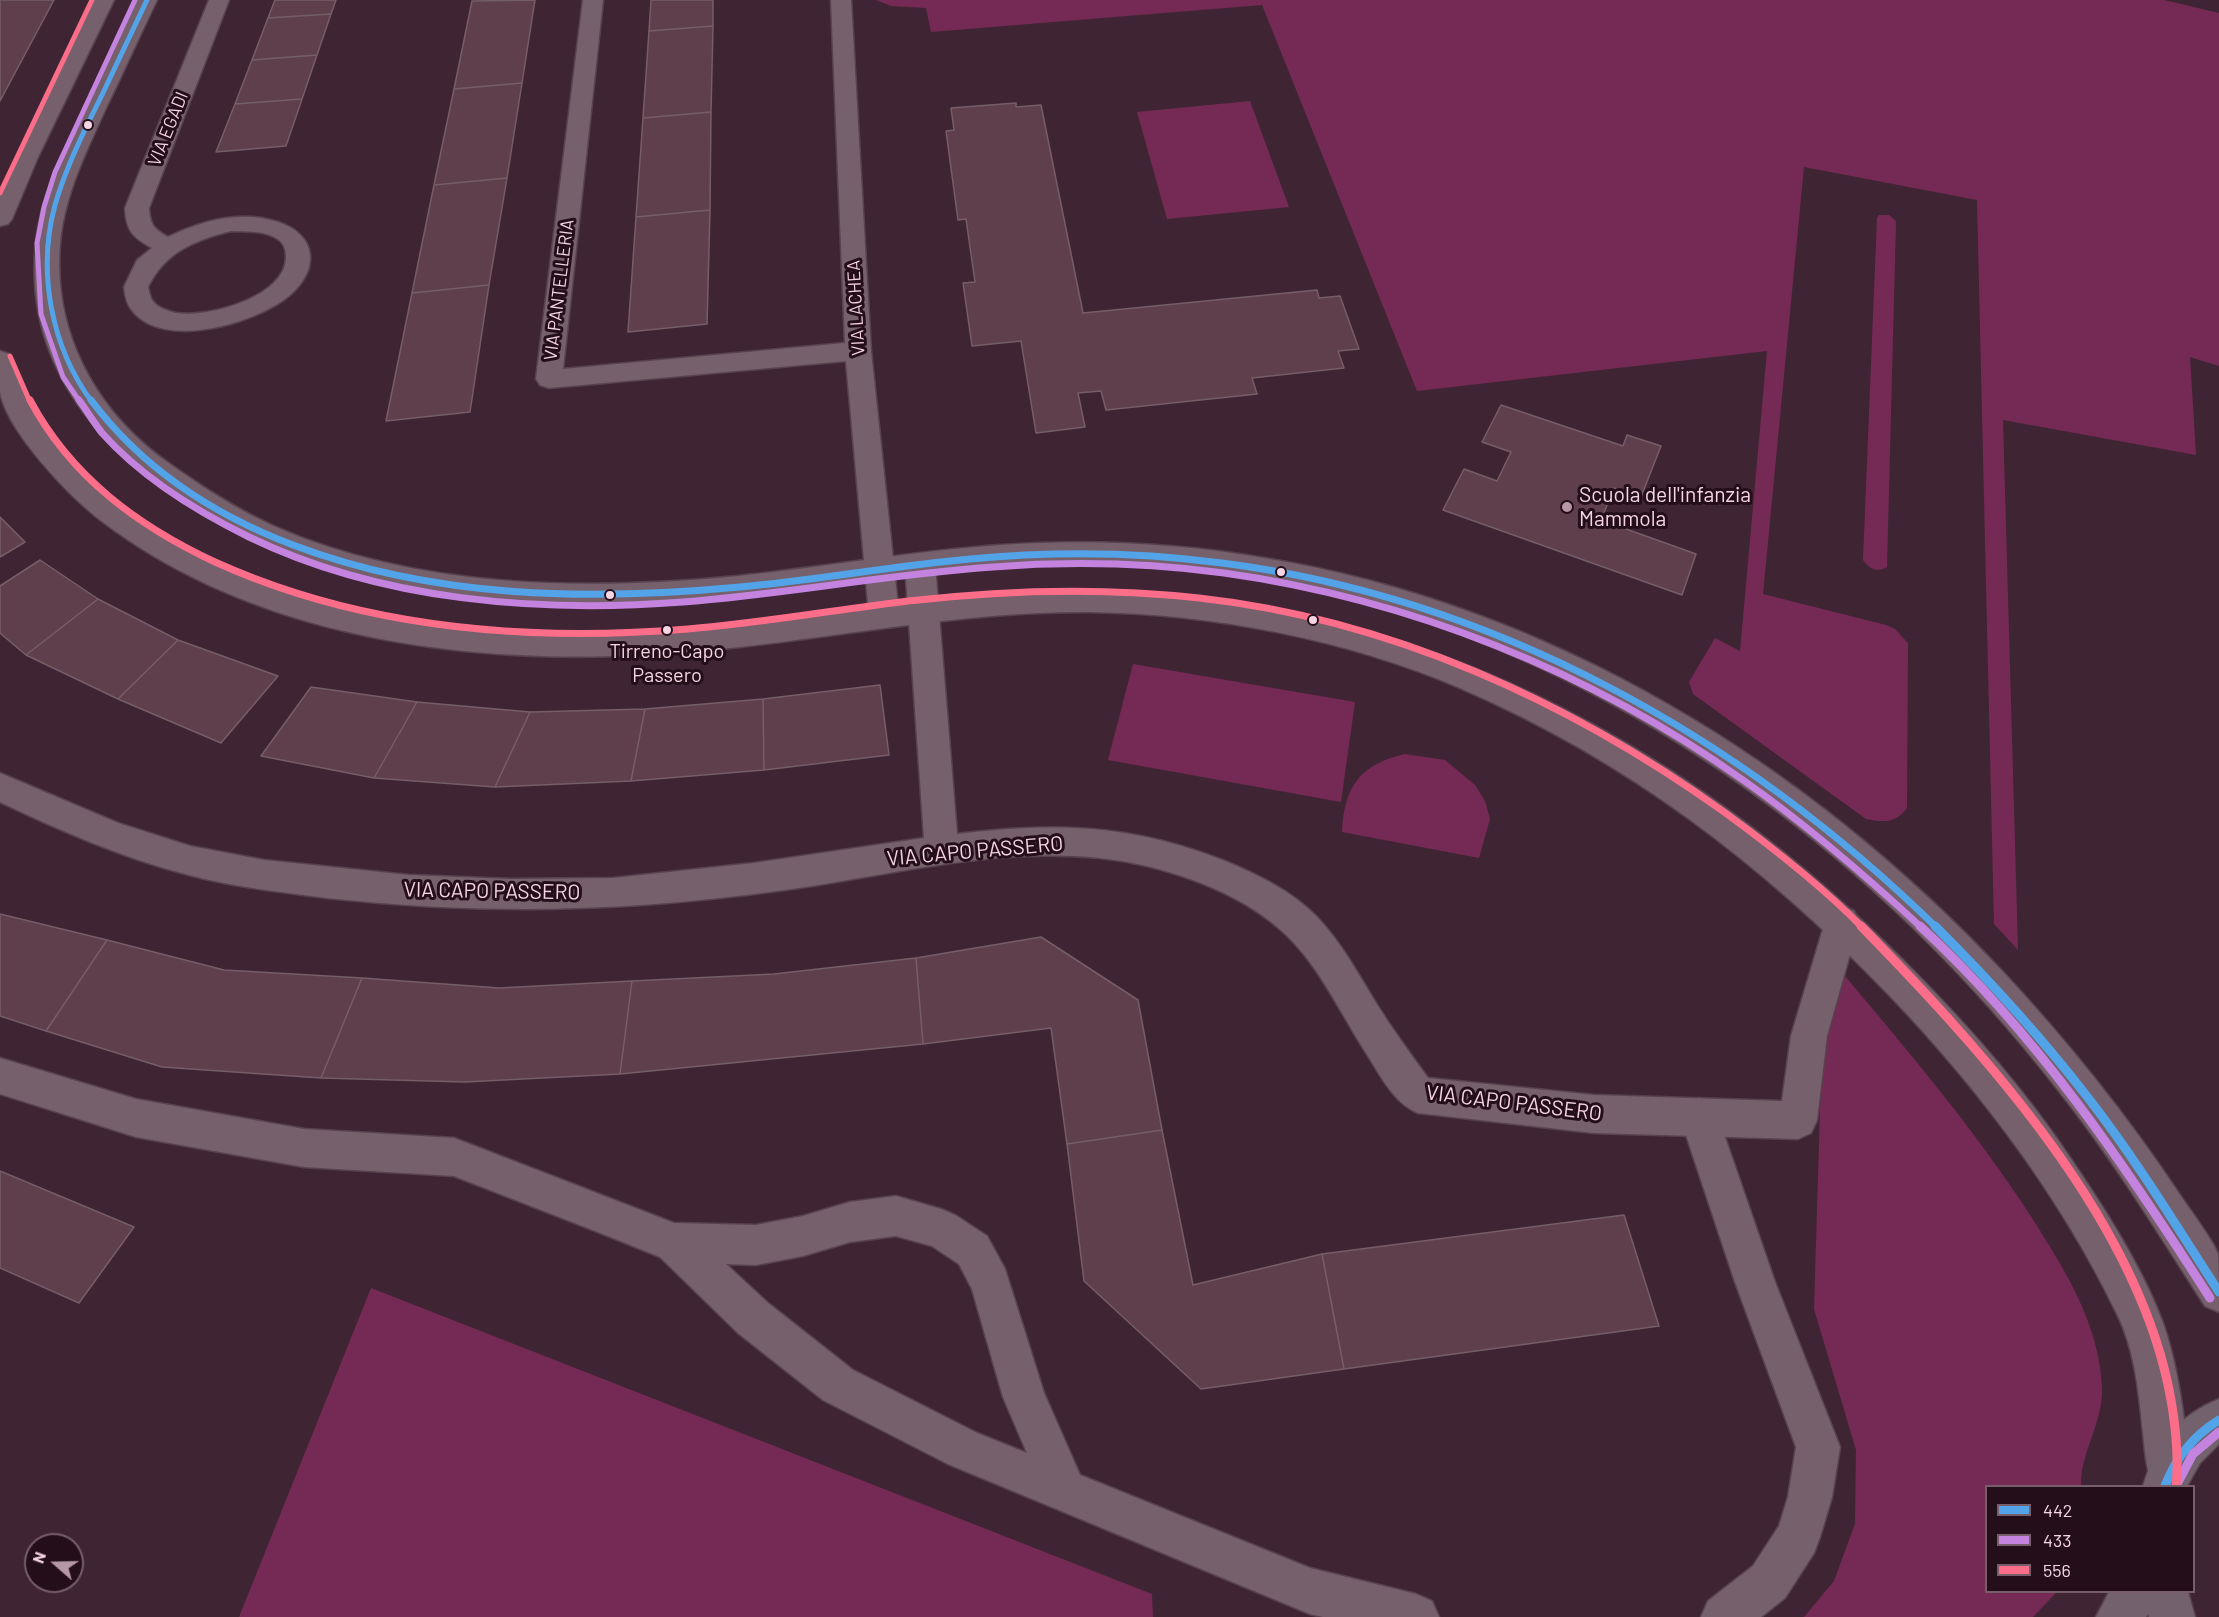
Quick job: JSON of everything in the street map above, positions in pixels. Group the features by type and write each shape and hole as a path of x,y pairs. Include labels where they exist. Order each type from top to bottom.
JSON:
{"main road":[{"path":"2167,1480 2183,1447 2203,1428 2219,1420"},
{"path":"2119,1617 2135,1593"},
{"path":"2166,1593 2172,1617"}],"street":[{"path":"0,219 27,157 104,0"},
{"path":"147,0 74,153 56,200 49,236 46,276 51,316 59,350 79,387 106,422 132,449 169,481 210,507 253,530 365,568 435,582 561,595 700,591 880,569 1046,554 1149,555 1230,564 1312,578 1382,596 1465,623 1544,655 1620,692 1694,735 1771,787 1855,852 1900,891 2001,996 2073,1078 2153,1188 2219,1292"},
{"name":"VIA EGADI","path":"168,247 148,236 138,225 137,207 219,0"},
{"name":"VIA PANTELLERIA","path":"593,0 549,379 858,351"},
{"name":"VIA LACHEA","path":"842,0 858,351 884,615"},
{"path":"27,157 74,153"},
{"path":"231,224 262,225 286,233 298,248 298,267 283,288 257,306 223,318 188,323 159,318 141,305 136,287 146,266 168,247 198,232 231,224"},
{"path":"0,360 5,377 32,432 105,511 169,551 220,576 276,598 376,627 518,642 651,642 819,625 923,611 1064,601 1213,610 1286,623 1361,642 1438,667 1569,724 1680,790 1737,831 1842,922 1950,1034 2011,1109 2094,1229 2141,1320 2161,1394 2167,1480"},
{"path":"920,565 942,850"},
{"name":"VIA CAPO PASSERO","path":"0,788 67,819 135,843 217,867 418,892 613,893 836,867 942,850 1009,844 1074,842 1120,846 1177,860 1230,878 1278,905 1320,944 1376,1036 1418,1095 1594,1114 1798,1120 1809,1036 1842,922"},
{"path":"0,1076 136,1118 304,1148 454,1157 674,1243 756,1245 803,1236 850,1222 896,1216 941,1229 973,1250 992,1283 1004,1334 1024,1397 1065,1491"},
{"path":"1699,1117 1755,1282 1818,1447 1810,1497 1798,1537 1769,1582 1724,1617"},
{"path":"674,1243 753,1318 838,1385 963,1449 1310,1590 1416,1617"}],"shaded area":[{"path":"876,0 2164,0 2219,13 2219,366 2190,357 2196,455 2003,420 2018,950 1994,924 1977,200 1804,167 1763,594 1886,625 1895,629 1908,643 1907,808 1898,817 1889,821 1866,819 1693,694 1689,682 1715,638 1740,651 1767,351 1417,391 1262,5 931,32 926,8 891,6"},
{"path":"1250,101 1289,207 1167,219 1137,112"},
{"path":"1879,215 1889,215 1896,221 1887,567 1876,570 1863,560 1877,218"},
{"path":"1133,664 1355,702 1341,802 1108,760"},
{"path":"1405,754 1445,760 1475,785 1485,801 1490,819 1479,858 1342,832 1346,802 1358,780 1377,764"},
{"path":"1845,976 1943,1094 2011,1186 2068,1278 2088,1320 2100,1365 2102,1389 2099,1414 2084,1462 2081,1485 1985,1485 1985,1593 2056,1593 2033,1617 1804,1617 1834,1581 1855,1524 1856,1450 1814,1309 1821,1078 1824,1051"},
{"path":"371,1288 1152,1594 1153,1617 239,1617"}],"building":[{"path":"0,0 54,0 0,101"},
{"path":"275,0 336,0 331,14 268,18"},
{"path":"535,0 522,83 454,89 472,1"},
{"path":"651,0 713,0 713,26 649,31"},
{"path":"331,14 317,55 252,60 268,18"},
{"path":"713,26 711,112 643,118 649,31"},
{"path":"317,55 302,99 235,104 252,60"},
{"path":"522,83 507,178 434,185 454,89"},
{"path":"302,99 286,146 216,152 235,104"},
{"path":"1016,103 1016,107 1041,105 1083,313 1317,290 1319,298 1340,296 1359,349 1338,351 1344,368 1252,378 1257,394 1106,410 1101,391 1078,393 1085,427 1036,433 1021,341 972,346 963,283 975,282 966,219 958,220 946,131 954,130 951,108"},
{"path":"711,112 710,210 636,217 643,118"},
{"path":"507,178 489,285 412,293 434,185"},
{"path":"710,210 707,324 628,332 636,217"},
{"path":"489,285 470,412 386,421 412,293"},
{"path":"1501,405 1623,446 1627,435 1661,446 1641,497 1614,488 1601,520 1696,554 1682,595 1443,510 1464,469 1497,481 1511,452 1482,442"},
{"path":"0,517 25,542 0,557"},
{"path":"40,560 98,599 26,655 0,633 0,586"},
{"path":"98,599 178,640 118,699 26,655"},
{"path":"178,640 278,676 221,743 118,699"},
{"path":"880,685 889,755 764,770 763,699"},
{"path":"311,687 417,702 374,778 261,756"},
{"path":"763,699 764,770 631,781 645,709"},
{"path":"417,702 530,712 495,787 374,778"},
{"path":"645,709 631,781 495,787 530,712"},
{"path":"0,914 107,940 46,1031 0,1016"},
{"path":"1041,937 1138,1000 1162,1130 1067,1144 1051,1028 923,1044 916,958"},
{"path":"107,940 224,970 362,978 321,1078 162,1067 46,1031"},
{"path":"916,958 923,1044 620,1074 632,981 774,974"},
{"path":"362,978 499,988 632,981 620,1074 465,1082 321,1078"},
{"path":"1162,1130 1193,1285 1322,1254 1344,1369 1201,1389 1084,1281 1067,1144"},
{"path":"0,1171 134,1227 79,1303 0,1268"},
{"path":"1624,1215 1659,1326 1344,1369 1322,1254"}],"transit line":[{"name":"556","path":"0,193 92,0"},
{"name":"433","path":"135,0 69,138 49,189 37,243 41,314 63,377 102,432 152,479 211,518 275,549 341,573 433,593 488,600 597,605 677,603 993,567 1046,564 1133,565 1220,573 1307,588 1391,610 1501,649 1582,684 1676,736 1741,778 1865,875 1923,929 2031,1043 2114,1151 2210,1298"},
{"name":"442","path":"147,0 66,172 51,224 47,275 51,308 59,339 88,396 107,422 130,446 203,502 264,534 328,558 395,576 463,587 533,593 603,595 672,592 778,583 968,559 1044,554 1132,555 1219,562 1305,576 1390,598 1507,639 1592,677 1687,730 1752,773 1815,820 1875,870 1933,924 2040,1038 2123,1146 2219,1292"},
{"name":"556","path":"10,356 40,419 59,447 104,494 130,514 190,550 244,575 300,595 358,610 416,622 476,629 535,633 595,633 690,629 903,602 1013,592 1088,591 1163,594 1237,603 1352,628 1463,666 1570,715 1671,774 1766,843 1855,920 1938,1004 2012,1094 2067,1168 2116,1246 2136,1287 2153,1330 2166,1373 2176,1436 2176,1485"},
{"name":"442","path":"2165,1485 2179,1456 2193,1440 2219,1420"},
{"name":"433","path":"2177,1485 2193,1454 2219,1432"}],"place":[{"name":"Scuola dell'infanzia Mammola","path":"1567,507"},
{"name":"Tirreno-Capo Passero","path":"667,630"}]}
